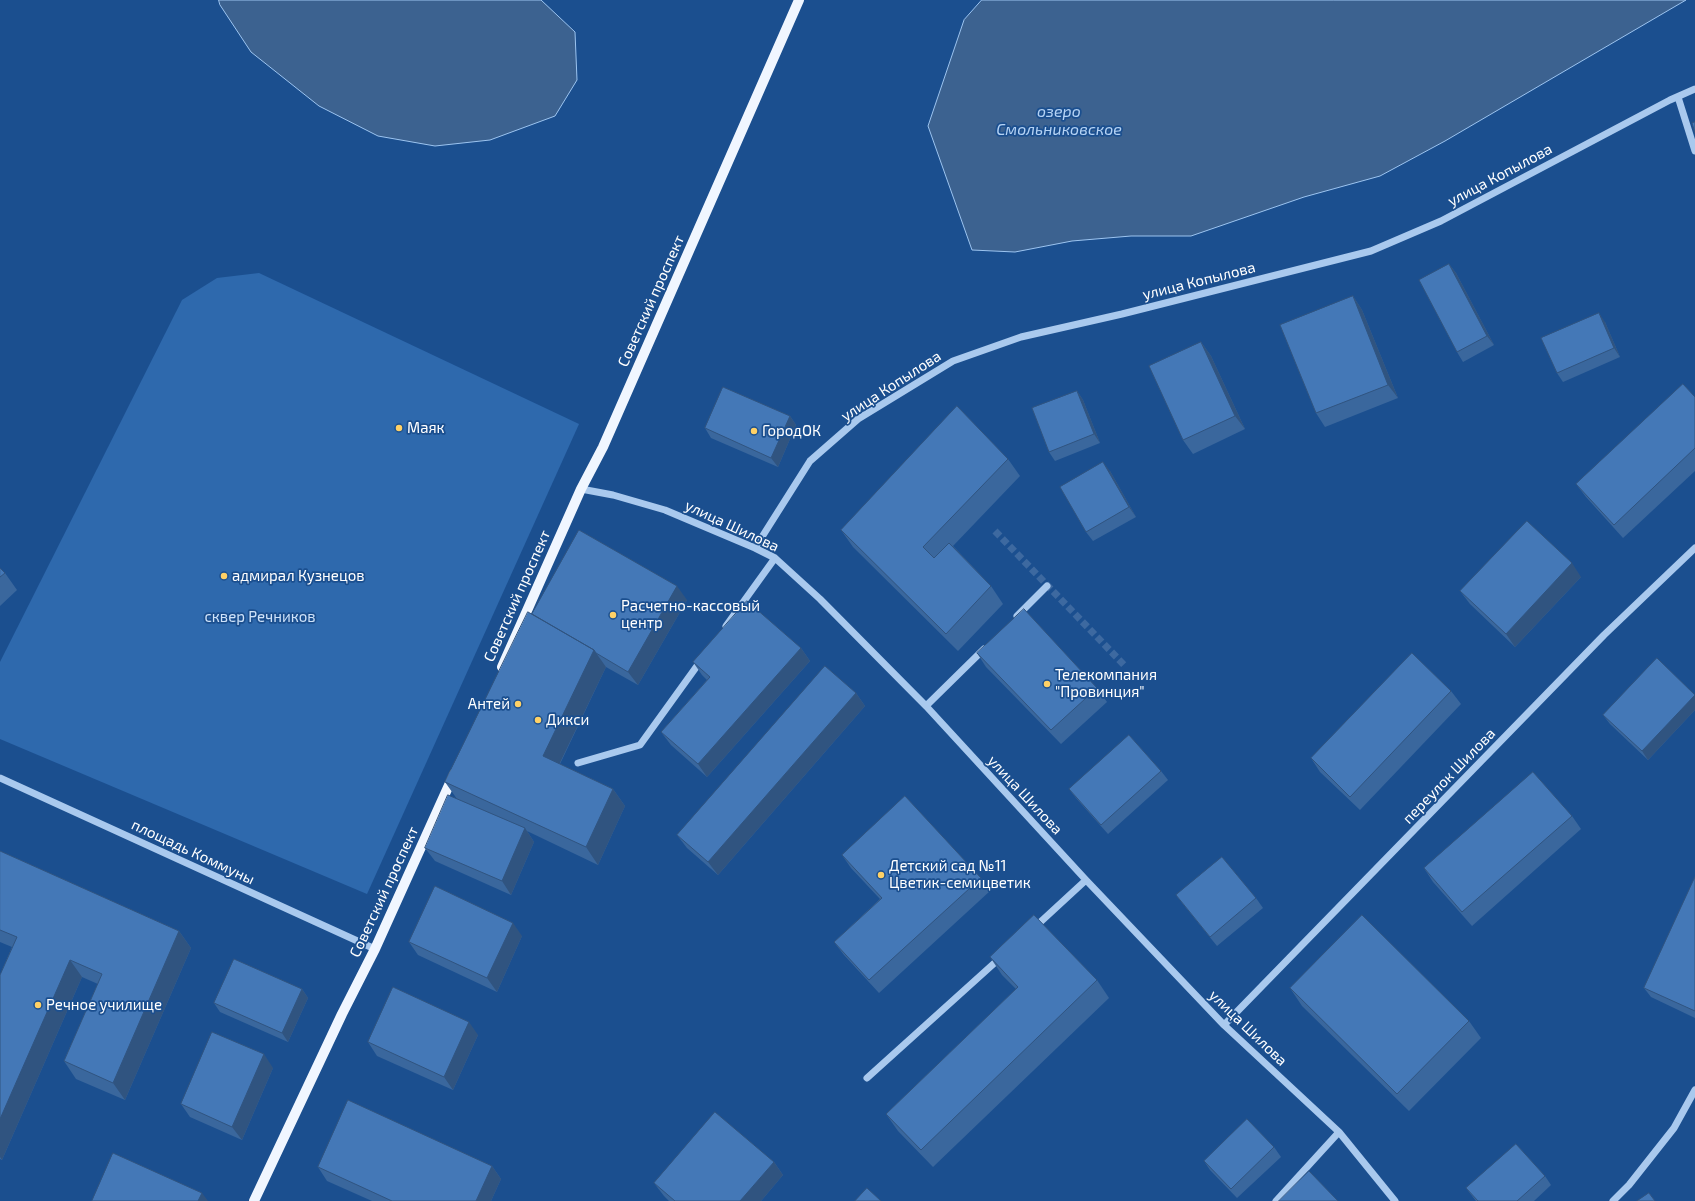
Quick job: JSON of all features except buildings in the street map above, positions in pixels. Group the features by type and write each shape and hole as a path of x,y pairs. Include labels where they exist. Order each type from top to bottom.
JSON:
{"main road":[{"name":"Советский проспект","path":"498,676 581,489 603,447 799,0"},
{"name":"Советский проспект","path":"254,1201 342,1014 375,949 459,762"}],"street":[{"name":"улица Копылова","path":"755,548 810,461 858,419 953,362 1021,337 1122,314 1371,251 1441,221 1695,89"},
{"path":"1678,97 1695,151"},
{"name":"улица Шилова","path":"581,489 613,495 665,510 775,558 820,598 926,706 1086,880 1224,1025 1339,1132 1394,1201"},
{"name":"переулок Шилова","path":"1224,1025 1599,640 1695,548"},
{"path":"724,629 775,558"},
{"path":"1014,619 1047,586"},
{"path":"926,706 992,641"},
{"path":"578,763 640,745 705,655"},
{"name":"площадь Коммуны","path":"0,778 375,949"},
{"path":"1027,934 1086,880"},
{"path":"867,1078 1004,955"},
{"path":"1613,1201 1629,1185 1674,1128 1695,1090"},
{"path":"1276,1201 1339,1132"}],"green space":[{"name":"сквер Речников","path":"259,273 579,424 367,894 0,739 0,662 182,300 217,278"}],"water":[{"path":"219,0 541,0 575,32 577,80 555,116 490,140 435,146 378,136 319,106 251,52 220,5"},
{"name":"озеро Смольниковское","path":"982,0 1686,0 1445,141 1380,176 1304,197 1191,236 1131,236 1072,241 1015,252 972,250 928,126 964,20"}],"tunnel":[{"path":"995,531 1126,667"}],"place":[{"name":"Маяк","path":"399,428"},
{"name":"ГородОК","path":"754,431"},
{"name":"адмирал Кузнецов","path":"224,576"},
{"name":"Расчетно-кассовый центр","path":"613,615"},
{"name":"Телекомпания \"Провинция\"","path":"1047,684"},
{"name":"Антей","path":"518,704"},
{"name":"Дикси","path":"538,720"},
{"name":"Детский сад №11 Цветик-семицветик","path":"881,875"},
{"name":"Речное училище","path":"38,1005"}]}
